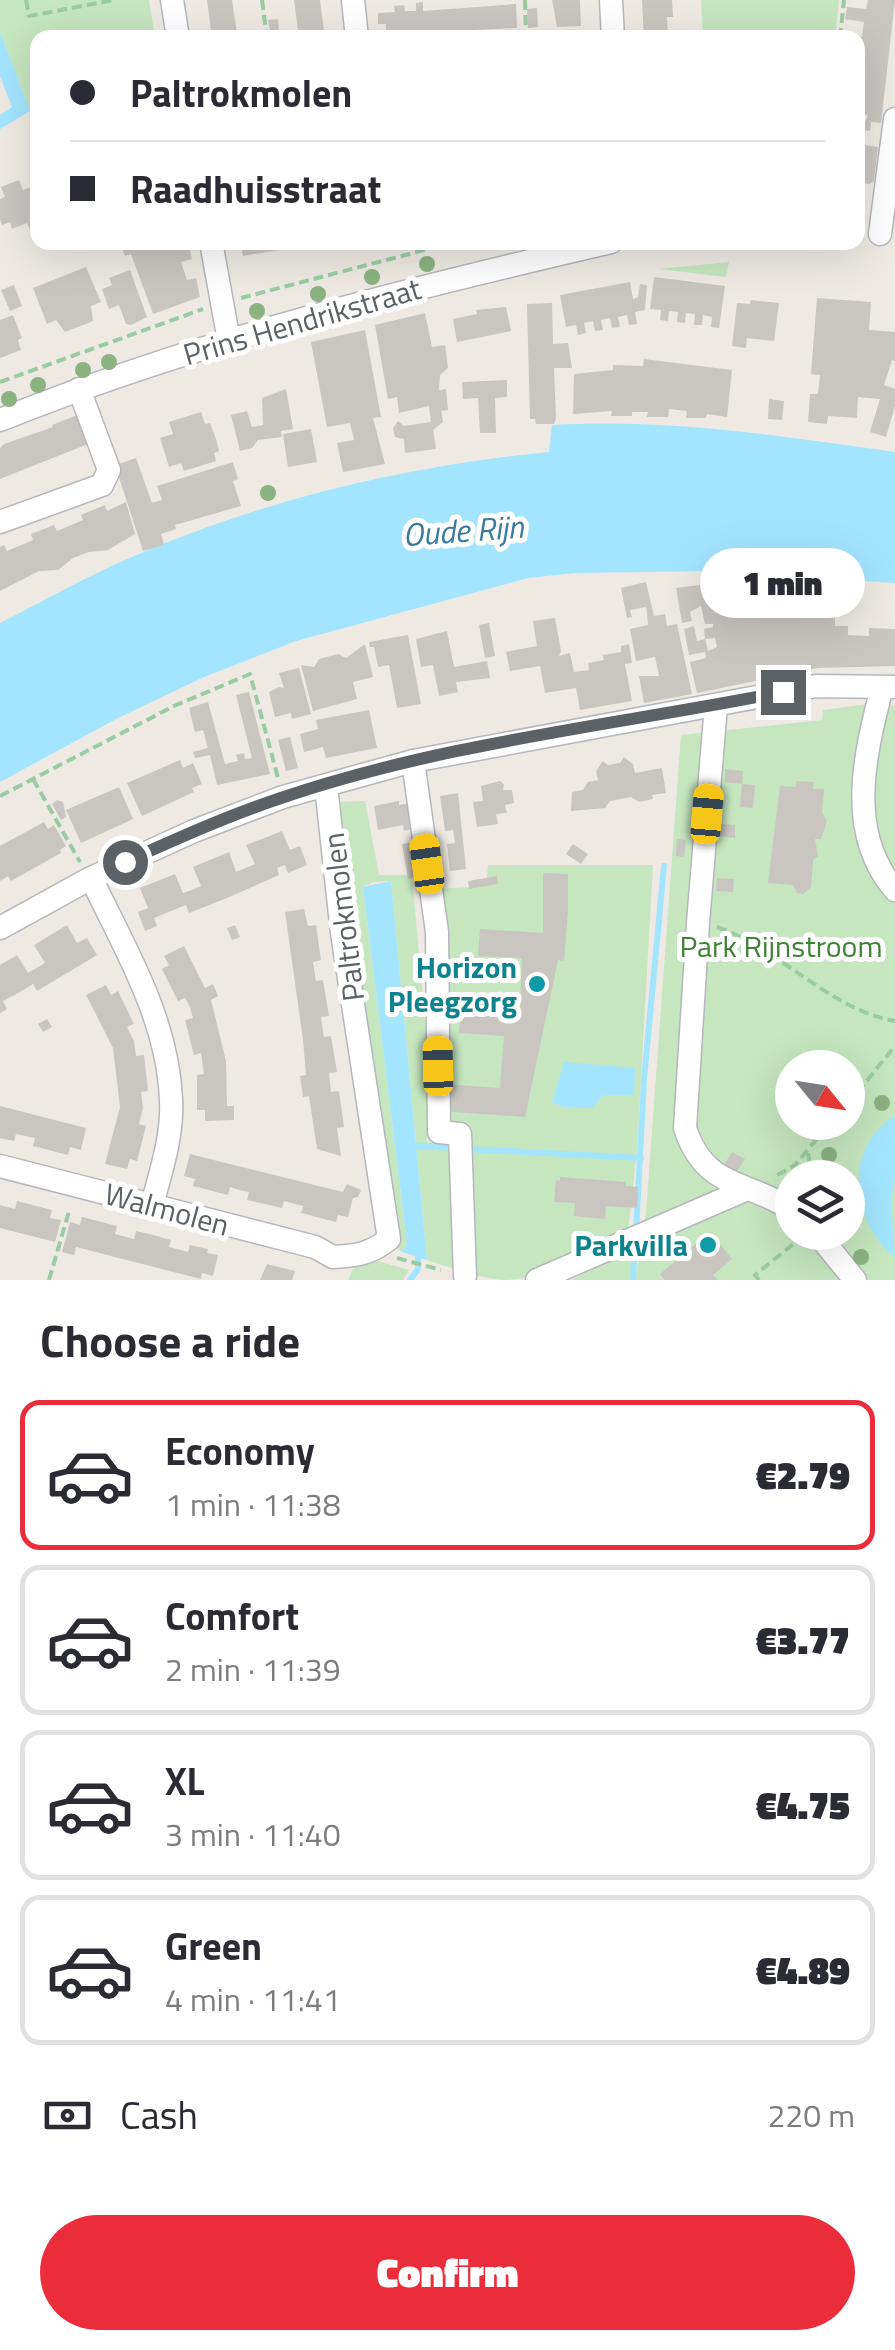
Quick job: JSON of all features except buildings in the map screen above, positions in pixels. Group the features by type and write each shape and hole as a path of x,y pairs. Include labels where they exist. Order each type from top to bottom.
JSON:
{"street":[{"path":"172,0 177,30"},
{"path":"353,0 356,30"},
{"path":"611,0 613,30"},
{"path":"878,235 895,119"},
{"path":"212,250 229,341"},
{"name":"Prins Hendrikstraat","path":"0,420 79,389 229,341 418,287 577,250"},
{"path":"0,522 102,485 109,470 79,389"},
{"path":"326,786 413,762 816,686 888,687 865,766 862,803 876,861 895,890"},
{"path":"716,705 685,1128 693,1147 715,1175 775,1199"},
{"path":"413,762 437,932 439,1132 460,1134 458,1274"},
{"name":"Paltrokmolen","path":"0,928 90,878 194,831 283,797 326,786 342,933 389,1239 374,1250 331,1268"},
{"path":"90,878 141,980 163,1040 171,1102 166,1151 152,1205"},
{"name":"Walmolen","path":"0,1166 315,1248 331,1268"},
{"path":"537,1280 745,1190"},
{"path":"831,1250 855,1280"}],"path":[{"path":"26,0 29,16 114,0"},
{"path":"262,0 267,30"},
{"path":"524,0 526,30"},
{"path":"841,30 844,0"},
{"path":"0,796 174,706 250,674 283,797"},
{"path":"33,779 90,878"},
{"path":"698,923 741,936 847,1005 895,1021"},
{"path":"865,1083 895,1046"},
{"path":"745,1190 795,1165 818,1140"},
{"path":"808,1153 809,1160"},
{"path":"49,1280 76,1186"},
{"path":"759,1280 755,1276 786,1250"},
{"path":"396,1258 458,1274"}],"green space":[{"path":"0,0 149,0 154,30 30,30 30,111 0,32"},
{"path":"701,0 839,0 836,30 703,30"},
{"path":"729,262 726,277 659,269"},
{"name":"Park Rijnstroom","path":"876,703 895,706 895,1280 635,1280 646,1213 681,735 822,720 823,710"},
{"path":"365,801 379,875 412,875 430,1078 427,1142 452,1144 440,889 486,886 488,865 653,865 637,1149 628,1233 568,1263 519,1279 484,1277 427,1260 391,881 373,882 363,887 407,1243 402,1252 394,1246 337,816 341,802"},
{"path":"635,1243 630,1280 572,1280"},
{"path":"378,1261 409,1270 403,1280 348,1280 353,1269"}],"water":[{"path":"0,32 30,111 0,129 0,115 12,107 0,76"},
{"name":"Oude Rijn","path":"552,425 681,426 895,452 895,583 715,571 575,573 528,578 296,641 204,677 0,782 0,623 116,564 274,505 437,467 549,452"},
{"path":"391,881 427,1260 402,1252 407,1243 363,887"},
{"path":"564,1062 635,1068 634,1095 603,1095 593,1108 563,1107 552,1102"},
{"path":"895,1116 891,1202 895,1257 880,1242 865,1214 865,1160 862,1160 878,1130"}],"waterway":[{"path":"636,1233 644,1079 664,866"},
{"path":"408,1145 455,1148"},
{"path":"468,1149 641,1158"},
{"path":"633,1280 635,1246"},
{"path":"410,1280 418,1269 418,1249"}],"place":[{"name":"Horizon Pleegzorg","path":"537,984"},
{"name":"Parkvilla","path":"708,1245"}],"route":[{"path":"125,862 283,797 413,762 783,692"}]}
